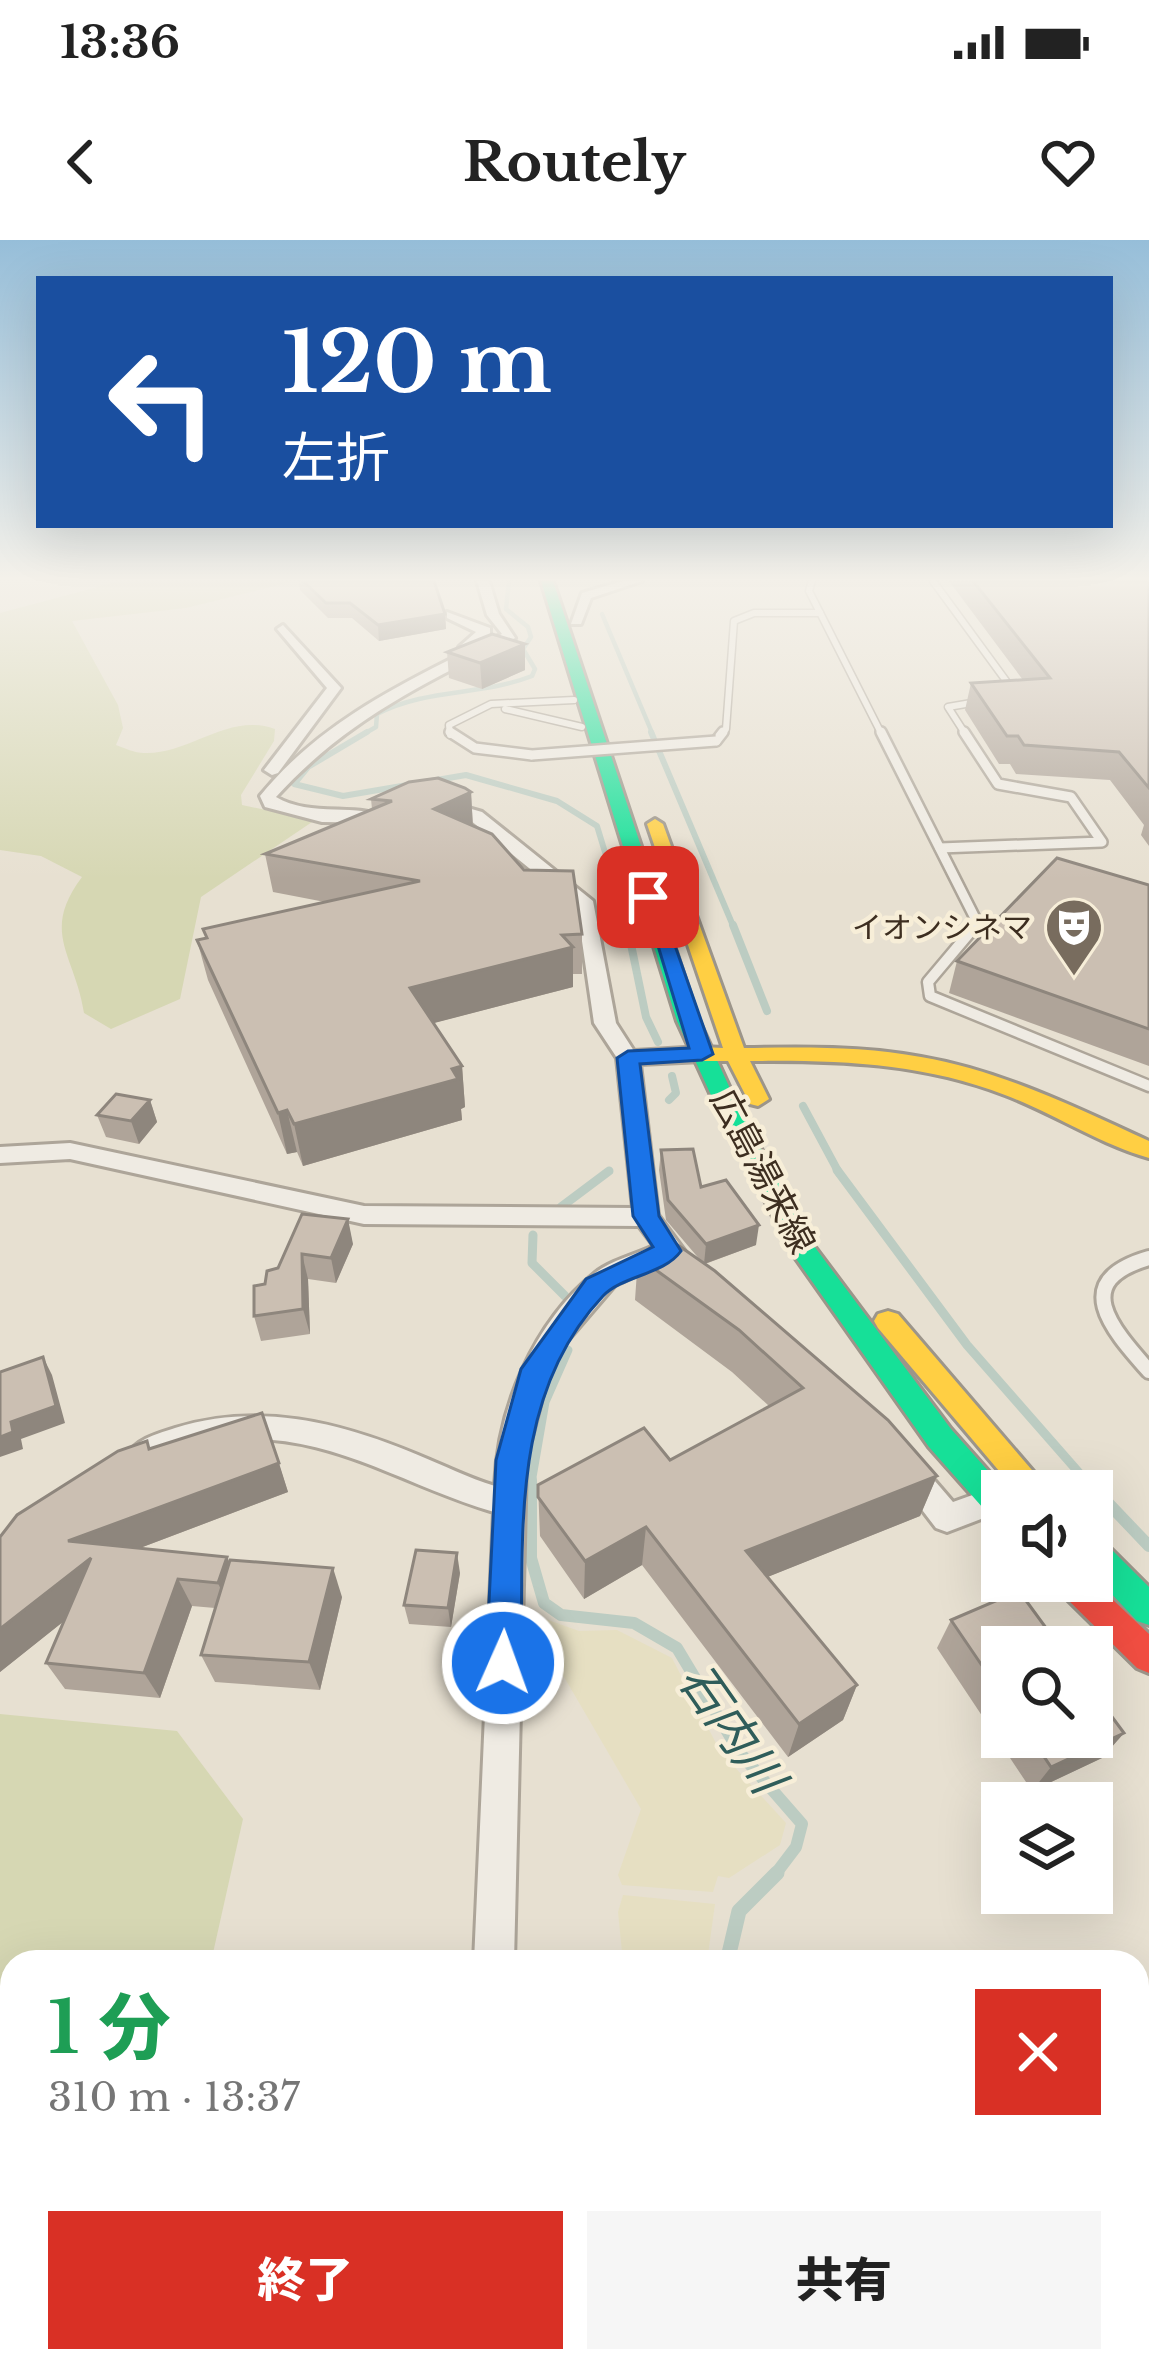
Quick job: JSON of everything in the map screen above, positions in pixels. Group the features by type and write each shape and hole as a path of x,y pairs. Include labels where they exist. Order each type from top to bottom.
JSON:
{"main road":[{"name":"広島湯来線","path":"573,680 626,818 654,921 702,1054 801,1247 927,1420 981,1484"},
{"name":"広島湯来線","path":"598,680 666,849 736,1055 772,1129"},
{"path":"578,702 599,781 626,818"},
{"path":"702,1054 930,1065 996,1085 1149,1150"},
{"path":"863,1284 977,1429 1015,1470"},
{"path":"1113,1573 1149,1610"},
{"path":"1093,1602 1149,1657"}],"street":[{"path":"327,680 334,688 273,768 267,782 271,803 350,820 393,817"},
{"path":"272,790 382,698 416,680"},
{"path":"424,807 466,810 586,905 605,1023 628,1058 646,1216 668,1251 698,1282"},
{"path":"628,1058 702,1054"},
{"path":"0,1155 70,1150 364,1215 646,1216"},
{"path":"494,1950 511,1460 535,1369 596,1286 668,1251"},
{"path":"120,1467 202,1432 248,1424 284,1427 355,1439 509,1502"},
{"path":"889,1449 947,1518 981,1509"}],"lane":[{"path":"578,702 470,711 449,725 458,741 532,754 716,741 726,729 730,680"},
{"path":"854,680 977,926 928,982 930,996 1149,1086"},
{"path":"940,848 1102,842 1071,797 1003,787 993,779 948,704 1001,700 1014,690 1007,680"},
{"path":"470,711 578,702"},
{"path":"1149,1258 1118,1269 1105,1282 1102,1299 1110,1326 1149,1371"}],"shaded area":[{"path":"540,1617 579,1631 617,1630 672,1658 720,1751 786,1823 780,1845 729,1878 718,1876 713,1892 622,1885 618,1875 641,1809 532,1622"},
{"path":"623,1895 715,1904 709,1950 622,1950 618,1912"}],"green space":[{"path":"0,680 105,680 118,705 123,728 116,745 141,753 177,748 241,726 275,729 274,741 241,795 242,805 315,820 201,897 180,999 111,1029 84,1013 64,944 63,914 82,877 41,856 0,850"},
{"path":"0,1714 177,1731 243,1819 214,1950 0,1950"}],"building":[{"path":"1149,680 1149,788 1119,752 1024,745 1018,736 1007,736 971,683"},
{"path":"438,778 471,792 434,809 492,834 524,870 573,871 582,934 562,935 573,947 410,988 462,1066 452,1069 458,1079 294,1124 287,1110 278,1113 197,940 207,938 203,929 420,881 265,854 392,801 371,799 409,782"},
{"path":"1057,858 1149,885 1149,1029 957,961"},
{"path":"116,1094 150,1100 131,1121 97,1115"},
{"path":"693,1149 701,1187 726,1180 759,1225 706,1244 668,1200 661,1150"},
{"path":"302,1214 348,1219 331,1258 302,1254 303,1309 254,1316 254,1286 265,1284 267,1271 278,1268"},
{"path":"665,1236 715,1271 888,1420 937,1476 746,1551 857,1685 799,1724 646,1527 585,1561 538,1497 538,1485 644,1428 670,1460 803,1388 739,1330 638,1257"},
{"path":"43,1357 56,1406 11,1422 13,1432 0,1437 0,1372"},
{"path":"262,1413 279,1463 68,1541 227,1557 218,1583 178,1579 144,1673 46,1663 91,1558 0,1629 0,1537 17,1515 118,1451 147,1441 149,1449"},
{"path":"416,1550 457,1553 448,1608 404,1605"},
{"path":"230,1560 333,1568 309,1662 201,1655"},
{"path":"993,1602 1027,1602 1045,1626 981,1626 981,1664 951,1620"},
{"path":"1113,1718 1124,1733 1113,1738"},
{"path":"1045,1758 1070,1758 1051,1767"}],"waterway":[{"name":"石内川","path":"362,735 376,727 377,714 396,706 518,680"},
{"path":"630,680 653,735"},
{"name":"石内川","path":"367,732 308,767 294,784 343,796 466,775 557,801 597,826 628,928"},
{"path":"651,732 734,928"},
{"name":"石内川","path":"627,925 646,1017 658,1042"},
{"path":"733,925 767,1011"},
{"name":"石内川","path":"669,1100 676,1093 672,1076"},
{"path":"803,1106 838,1172"},
{"name":"石内川","path":"561,1207 609,1171"},
{"path":"838,1172 967,1345 1077,1470"},
{"name":"石内川","path":"533,1235 532,1263 565,1296"},
{"name":"石内川","path":"531,1483 545,1402 568,1350"},
{"name":"石内川","path":"531,1483 531,1558 544,1603 561,1615 634,1623 677,1648 740,1753 802,1824 796,1847 774,1876"},
{"path":"1113,1508 1149,1546"},
{"name":"石内川","path":"774,1876 777,1873"},
{"name":"石内川","path":"730,1950 739,1911 774,1876"}],"traffic: fast":[{"path":"579,680 688,1021 727,1106 801,1247 940,1438 981,1484"},
{"path":"1113,1573 1149,1610"}],"traffic: slow":[{"path":"655,824 736,1055 758,1099"},
{"path":"703,1054 842,1055 925,1064 1011,1089 1149,1150"},
{"path":"888,1321 1017,1470"}],"traffic: jam":[{"path":"1093,1602 1149,1657"}],"place":[{"name":"イオンシネマ","path":"1074,978"}],"route":[{"path":"503,1663 511,1460 535,1369 596,1286 668,1251 646,1216 628,1058 702,1054 648,897"}]}
